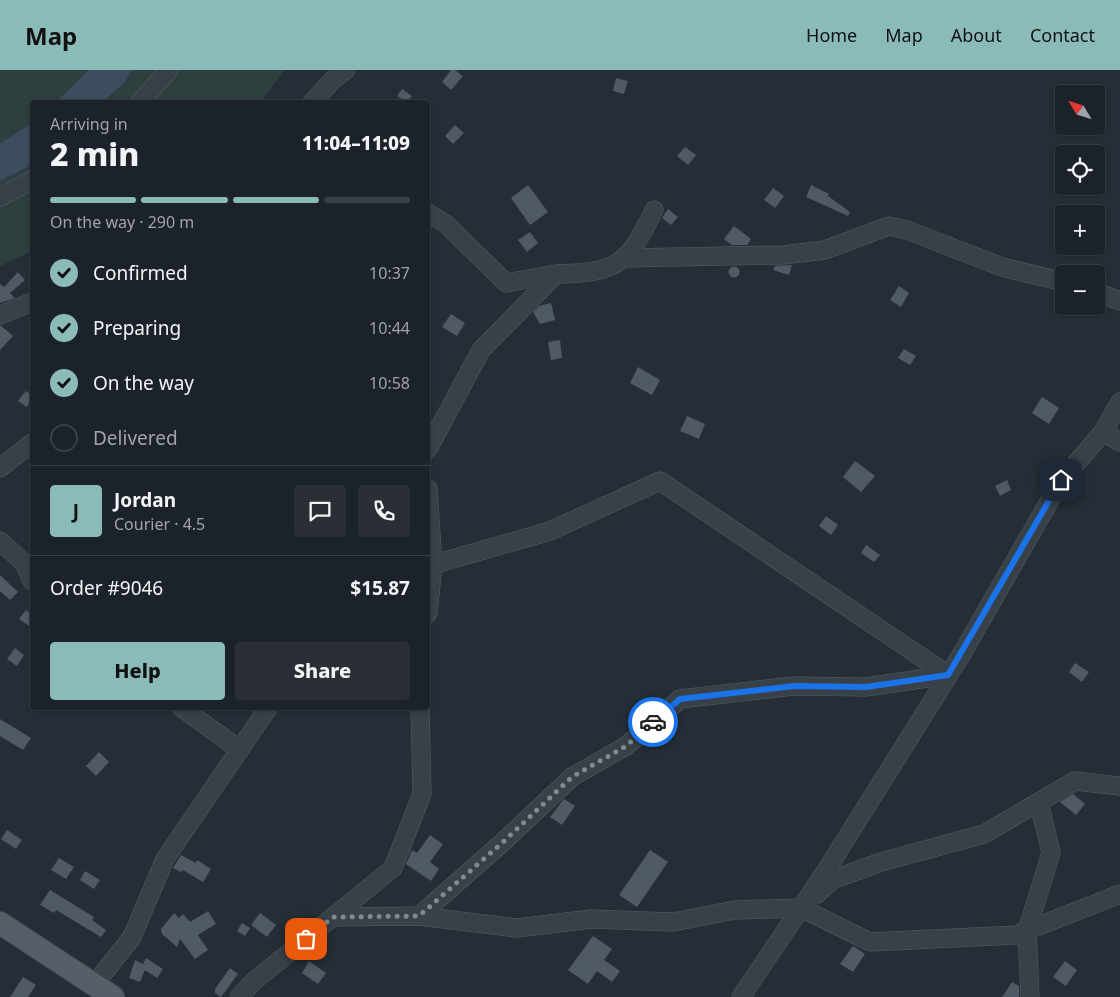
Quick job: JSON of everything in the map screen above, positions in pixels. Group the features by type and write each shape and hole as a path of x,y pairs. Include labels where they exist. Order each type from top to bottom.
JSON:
{"main road":[{"path":"0,923 113,997"}],"street":[{"path":"142,100 169,70"},
{"path":"314,100 346,70"},
{"path":"0,197 30,181"},
{"path":"626,258 639,240 654,210"},
{"path":"430,214 446,224 506,283 556,274 582,274 604,269 626,258 783,254 825,250 888,226 907,230 1002,267 1055,280"},
{"path":"430,445 481,350 556,274"},
{"path":"1105,296 1120,302"},
{"path":"0,314 30,303"},
{"path":"741,997 802,908 948,675 1061,480 1102,432 1120,402"},
{"path":"1102,432 1120,442"},
{"path":"0,468 30,445"},
{"path":"430,566 550,531 660,481 948,675"},
{"path":"0,541 24,563 30,576"},
{"path":"419,916 503,842 572,777 626,746 680,699 794,686 866,687 948,675"},
{"path":"185,710 239,750"},
{"path":"94,985 132,937 165,860 267,710"},
{"path":"239,997 253,982 393,868 422,794 420,710"},
{"path":"802,908 832,880 881,862 984,834 1075,781 1120,786"},
{"path":"1030,997 1027,931 1051,853 1039,802"},
{"path":"333,917 419,916 517,928 591,920 673,922 735,910 802,908 870,942 1016,935 1120,894"}],"shaded area":[{"path":"0,70 88,70 58,100 30,100 30,124 0,143"},
{"path":"132,70 285,70 262,100 105,100 124,83"},
{"path":"30,166 30,252 0,266 0,181"}],"water":[{"path":"88,70 132,70 124,83 105,100 58,100"},
{"path":"30,124 30,166 0,181 0,143"}],"building":[{"path":"451,70 455,70 463,76 451,90 442,82"},
{"path":"616,78 628,81 624,94 613,91"},
{"path":"402,89 412,96 409,100 404,100 397,96"},
{"path":"455,125 464,133 453,144 445,136"},
{"path":"685,147 696,155 688,165 677,156"},
{"path":"528,185 548,212 530,225 511,198"},
{"path":"811,185 829,194 828,196 850,212 848,216 806,197"},
{"path":"773,188 784,196 775,208 764,200"},
{"path":"668,209 678,217 671,225 662,218"},
{"path":"734,226 751,239 747,245 732,245 724,239"},
{"path":"530,232 538,243 527,252 518,240"},
{"path":"792,265 789,275 773,270 775,266"},
{"path":"732,267 736,267 739,272 738,276 732,277 729,274 729,270"},
{"path":"18,272 25,280 10,293 15,298 0,303 0,284 4,287"},
{"path":"899,286 909,293 901,307 890,300"},
{"path":"551,303 555,320 540,324 533,312 539,306"},
{"path":"451,314 465,323 457,336 442,327"},
{"path":"0,325 13,336 0,350"},
{"path":"560,340 562,358 551,360 548,342"},
{"path":"904,349 916,356 910,365 898,358"},
{"path":"638,367 660,380 652,395 630,383"},
{"path":"26,391 30,394 27,407 18,401"},
{"path":"1042,397 1059,408 1049,424 1032,413"},
{"path":"687,416 705,424 699,439 680,431"},
{"path":"855,461 875,476 861,492 843,477"},
{"path":"1007,480 1011,490 1000,496 995,486"},
{"path":"826,516 838,525 831,535 819,526"},
{"path":"866,545 880,555 874,562 861,553"},
{"path":"0,575 18,592 10,600 0,591"},
{"path":"26,610 30,613 30,627 19,619"},
{"path":"15,648 24,655 17,666 7,659"},
{"path":"1075,663 1089,672 1082,682 1069,672"},
{"path":"0,719 31,738 23,750 0,736"},
{"path":"99,752 109,762 96,776 86,766"},
{"path":"1073,794 1085,804 1076,815 1060,802"},
{"path":"564,799 575,806 562,825 550,817"},
{"path":"7,830 22,840 16,849 1,839"},
{"path":"430,835 443,844 430,862 439,869 431,881 406,864 412,850 417,853"},
{"path":"650,850 668,862 637,907 619,895"},
{"path":"181,855 196,863 197,860 211,869 203,882 183,870 181,872 173,868"},
{"path":"59,858 74,867 66,879 51,870"},
{"path":"85,871 100,880 94,889 80,880"},
{"path":"50,890 94,917 92,920 106,930 101,937 56,910 54,913 40,905"},
{"path":"208,911 216,924 198,935 208,950 195,959 180,939 177,947 162,934 161,929 174,913 179,918 183,914 190,922"},
{"path":"260,913 276,925 267,937 251,925"},
{"path":"242,923 250,928 245,936 237,931"},
{"path":"593,936 612,949 604,960 620,971 612,982 597,971 588,984 568,970"},
{"path":"853,946 865,954 853,972 840,964"},
{"path":"146,958 163,969 157,978 145,970 140,982 129,978 135,960 143,964"},
{"path":"309,961 326,973 318,984 302,973"},
{"path":"1065,961 1077,970 1066,986 1053,977"},
{"path":"230,968 238,974 221,997 215,993 215,989"},
{"path":"23,977 36,985 28,997 10,997"},
{"path":"1012,982 1019,986 1019,997 1002,997"}],"way so far":[{"path":"306,939 333,917 419,916 503,842 572,777 626,746 653,722"}],"route":[{"path":"653,722 680,699 794,686 866,687 948,675 960,658 1061,480"}]}
